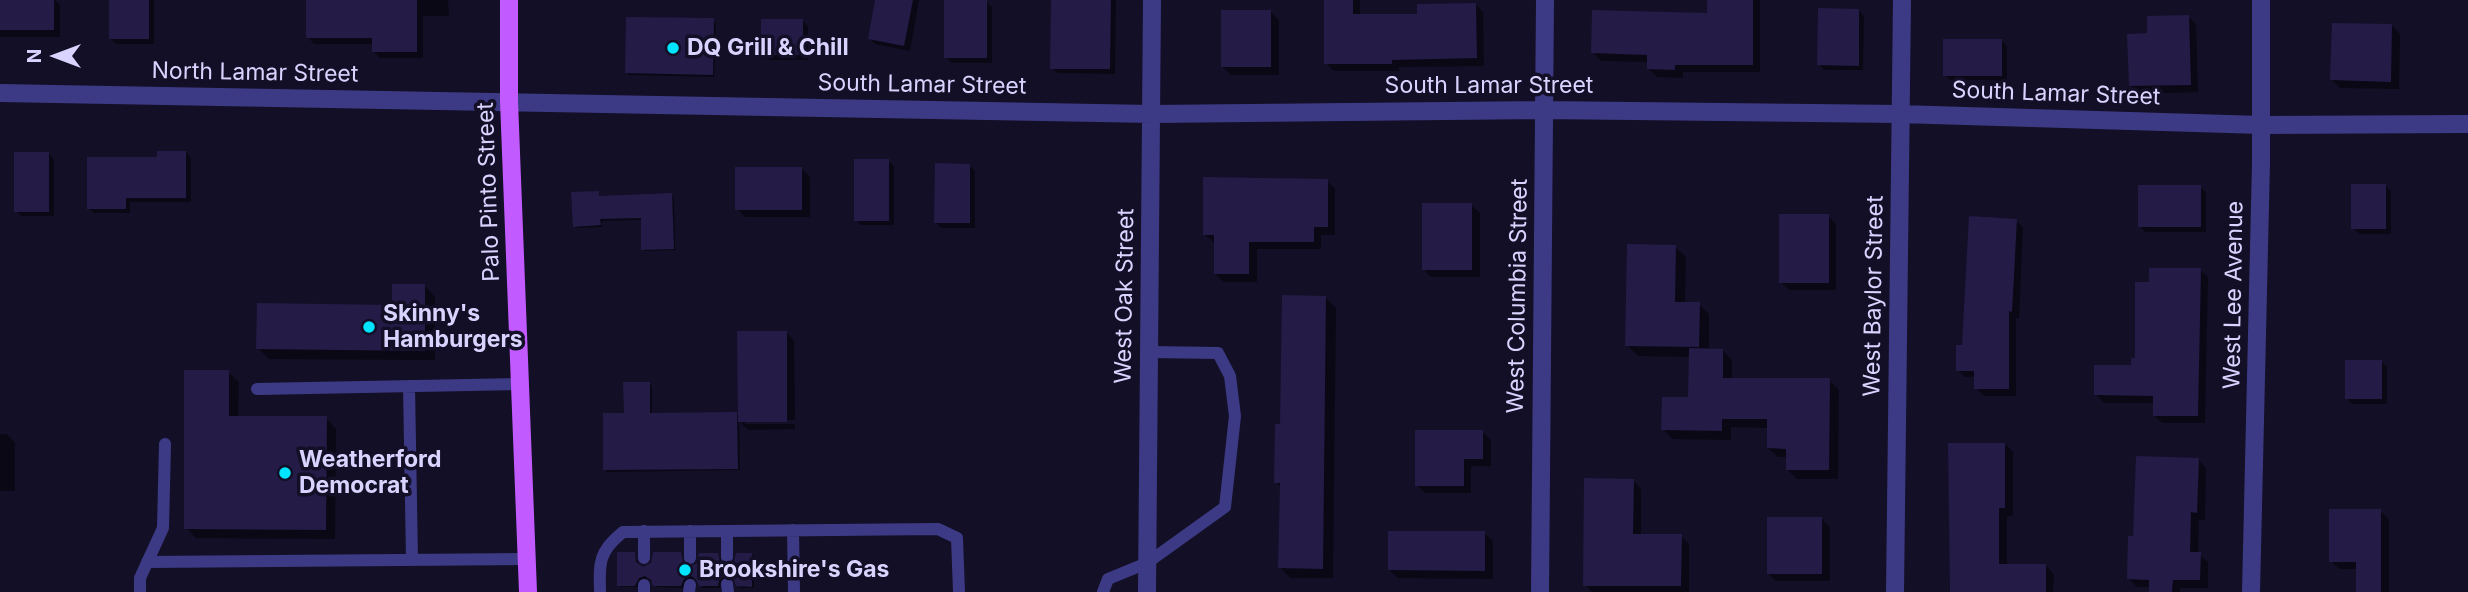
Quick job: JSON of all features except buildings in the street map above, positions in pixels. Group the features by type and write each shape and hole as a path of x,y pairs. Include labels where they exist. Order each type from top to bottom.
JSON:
{"main road":[{"name":"Palo Pinto Street","path":"509,0 509,101 528,592"}],"street":[{"name":"West Oak Street","path":"1147,592 1152,0"},
{"name":"West Columbia Street","path":"1540,592 1545,0"},
{"name":"West Baylor Street","path":"1895,592 1902,0"},
{"name":"West Lee Avenue","path":"2251,592 2261,125 2261,0"},
{"name":"North Lamar Street","path":"0,93 509,101"},
{"name":"South Lamar Street","path":"509,101 1152,114 1544,110 1900,114 2261,125 2468,124"}],"lane":[{"path":"1102,592 1108,579 1147,563 1225,507 1235,416 1230,376 1218,353 1149,352"},
{"path":"257,389 521,384"},
{"path":"409,386 412,560"},
{"path":"140,592 140,578 163,528 166,444"},
{"path":"600,592 599,562 609,543 624,532 938,529 957,538 959,592"},
{"path":"793,530 794,592"},
{"path":"644,531 644,558"},
{"path":"690,531 690,558"},
{"path":"727,531 727,557"},
{"path":"147,562 527,559"}],"place":[{"name":"DQ Grill & Chill","path":"673,48"},
{"name":"Skinny's Hamburgers","path":"369,327"},
{"name":"Weatherford Democrat","path":"285,473"},
{"name":"Brookshire's Gas","path":"685,570"}]}
